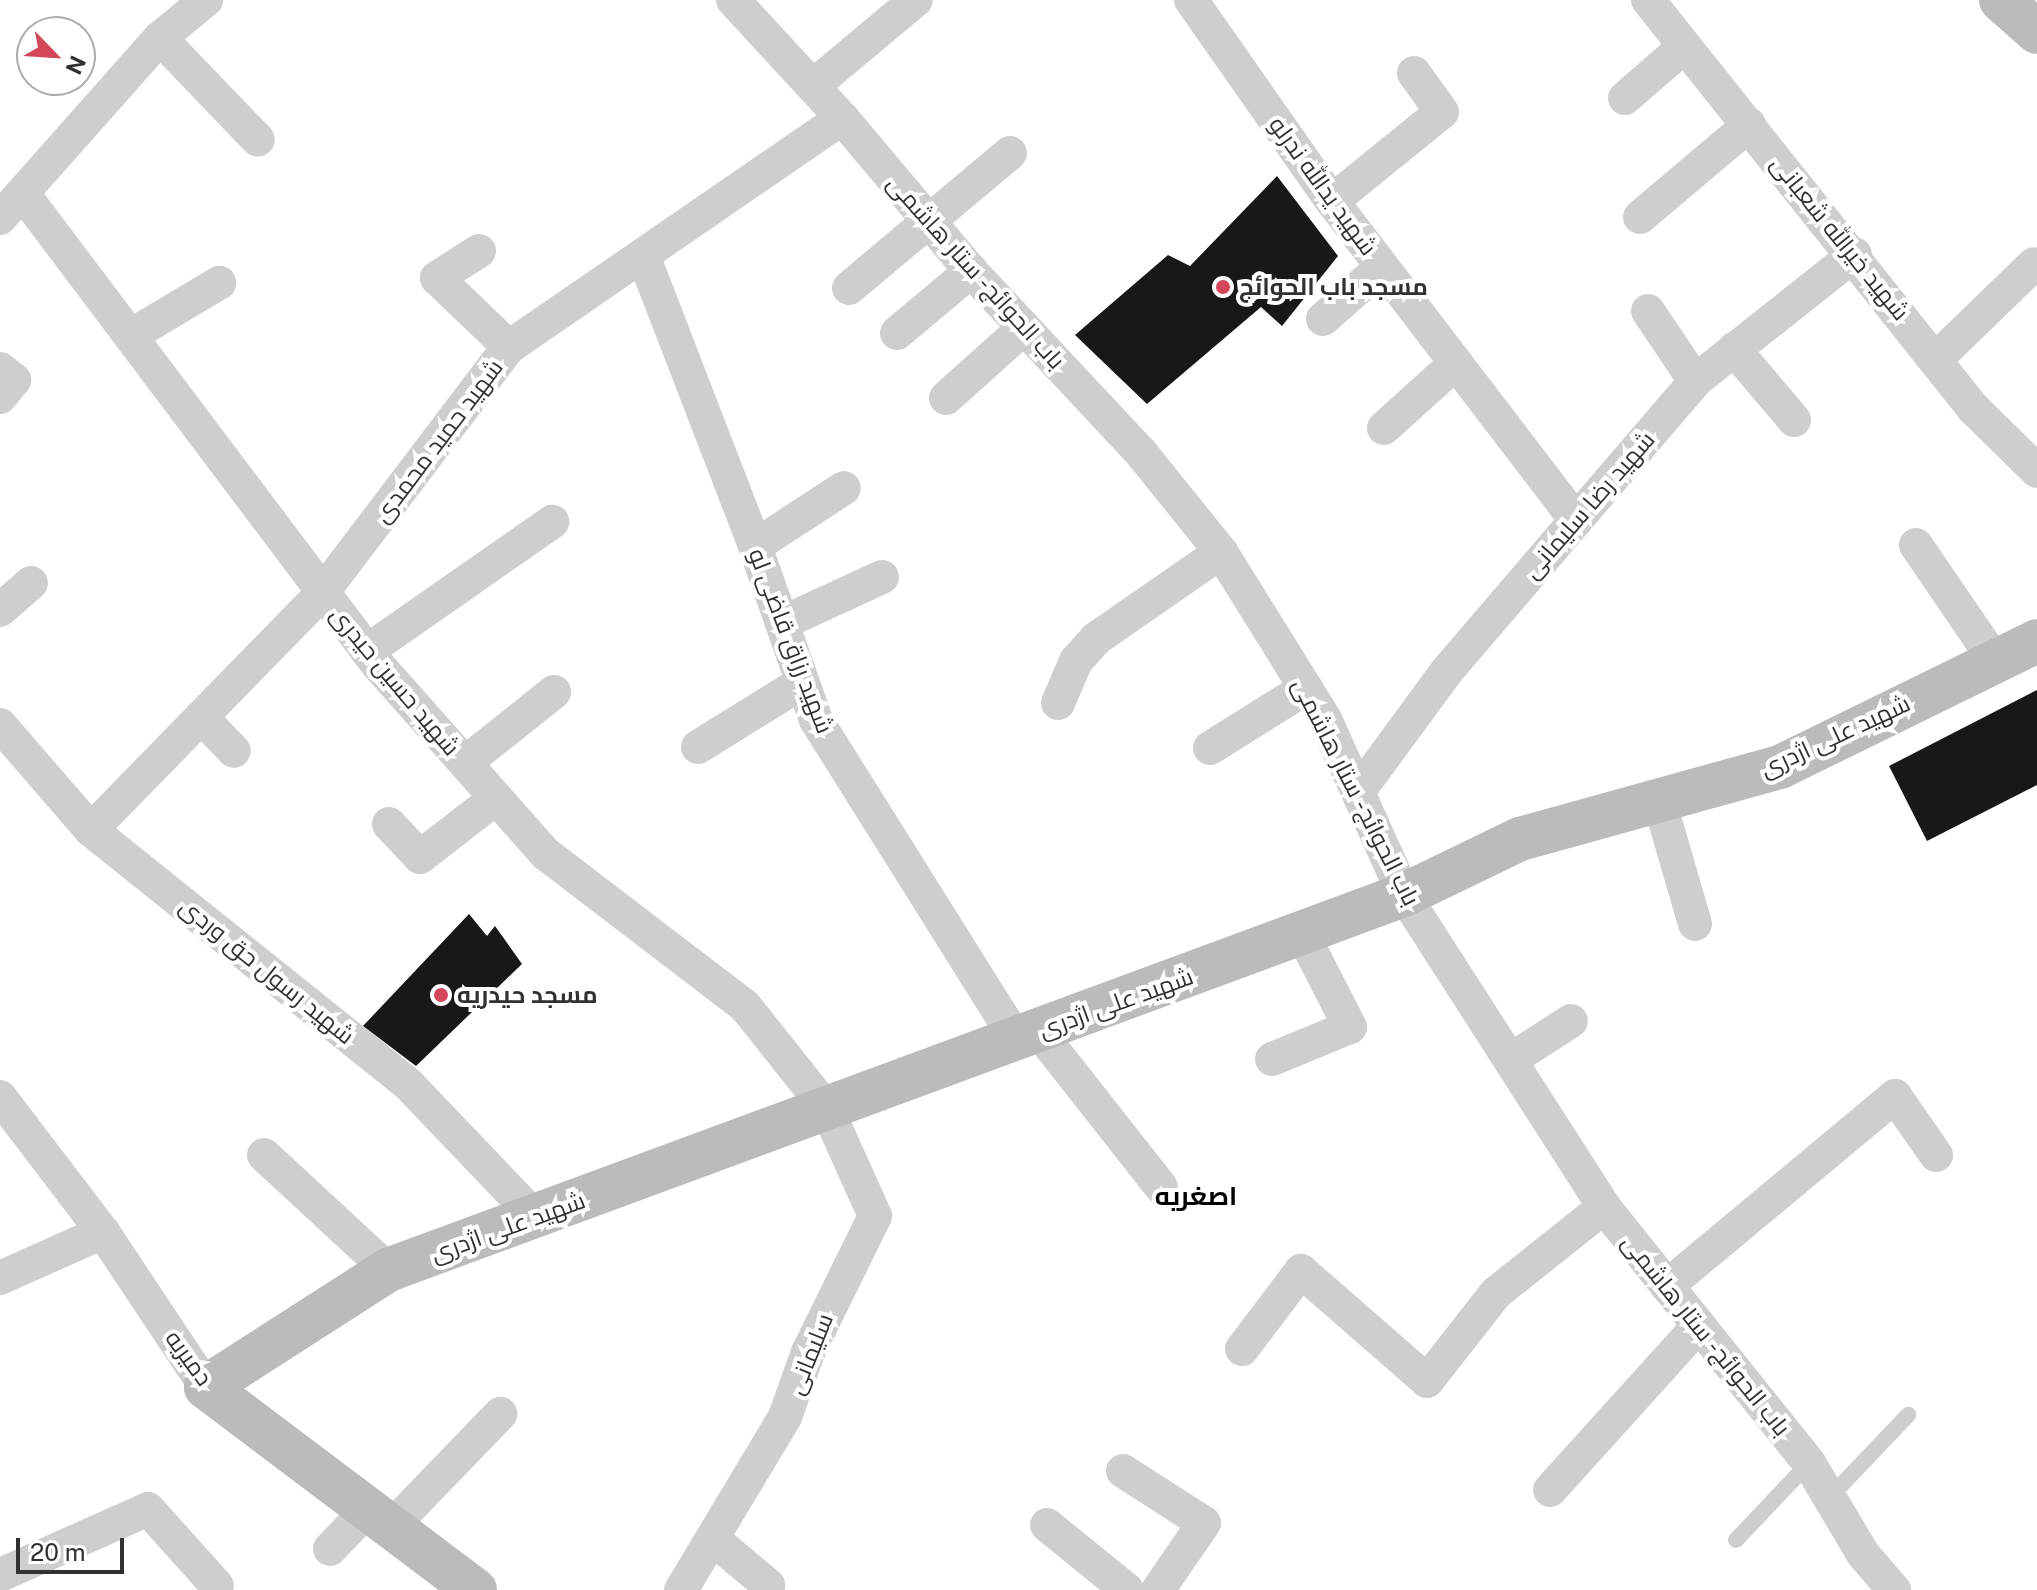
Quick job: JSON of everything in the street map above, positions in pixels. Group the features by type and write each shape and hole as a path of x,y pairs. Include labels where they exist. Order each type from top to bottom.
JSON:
{"street":[{"path":"12,207 160,38 206,0"},
{"name":"باب الحوائج - ستار هاشمی","path":"733,0 842,118 971,271 1142,454 1221,552 1306,688 1358,792 1404,895 1512,1059 1604,1207 1809,1463 1863,1554 1894,1590"},
{"path":"813,86 916,0"},
{"name":"شهید یدالله ندرلو","path":"1191,0 1332,201 1576,520"},
{"name":"شهید خیرالله شعبانی","path":"1648,0 1855,254 1973,408 2037,471"},
{"path":"2001,0 2037,32"},
{"path":"160,38 258,140"},
{"path":"1625,98 1685,46"},
{"path":"1332,201 1442,112 1414,73"},
{"name":"شهید حمید محمدی","path":"91,830 322,593 509,347 644,258 842,118"},
{"path":"1640,217 1749,125"},
{"path":"849,288 1010,153"},
{"name":"شهید حسین حیدری","path":"12,207 130,336 367,651 546,854 745,1006 827,1109"},
{"path":"479,251 437,278 509,347"},
{"name":"شهید رضا سلیمانی","path":"1358,792 1446,672 1695,381 1855,254"},
{"name":"شهید رزاق قاضی لو","path":"644,258 755,546 816,720 1028,1035 1161,1187"},
{"path":"1936,359 2034,264"},
{"path":"1323,319 1382,267"},
{"path":"897,333 971,271"},
{"path":"130,336 219,283"},
{"path":"1648,311 1695,381"},
{"path":"946,398 1024,328"},
{"path":"1734,349 1794,420"},
{"path":"1384,428 1456,363"},
{"path":"0,369 14,380 0,397"},
{"path":"755,546 844,488"},
{"path":"367,651 552,522"},
{"path":"1916,545 1995,661"},
{"path":"1058,703 1076,661 1097,638 1221,552"},
{"path":"782,623 882,577"},
{"path":"0,610 31,583"},
{"name":"شهید علی اژدری","path":"206,1387 388,1270 536,1218 1404,895 1520,839 1780,767 2037,641"},
{"path":"698,747 803,682"},
{"path":"1210,748 1306,688"},
{"path":"465,763 554,692"},
{"path":"201,717 234,751"},
{"name":"شهید رسول حق وردی","path":"0,725 91,830 410,1086 536,1218"},
{"path":"389,824 420,857 496,798"},
{"path":"1659,800 1695,924"},
{"path":"1272,1059 1350,1027 1302,933"},
{"path":"1512,1059 1571,1021"},
{"path":"1667,1286 1895,1096 1936,1155"},
{"name":"دمیریه","path":"0,1097 103,1232 206,1387 475,1590"},
{"name":"سلیمانی","path":"681,1590 785,1417 808,1352 875,1216 827,1109"},
{"path":"264,1155 388,1270"},
{"path":"1242,1349 1301,1271 1427,1381 1496,1293 1604,1207"},
{"path":"0,1278 103,1232"},
{"path":"1550,1490 1699,1325"},
{"path":"330,1549 380,1518 500,1414"},
{"path":"1123,1471 1204,1523 1158,1590"},
{"path":"0,1575 148,1509 217,1586"},
{"path":"1047,1525 1127,1590"},
{"path":"713,1539 768,1585"}],"lane":[{"path":"1829,1498 1908,1415"},
{"path":"1736,1540 1809,1463"}],"building":[{"name":"مسجد باب الحوائج","path":"1277,176 1338,256 1282,326 1261,307 1147,404 1075,335 1168,255 1190,266"},
{"path":"2037,690 2037,785 1927,841 1889,766"},
{"name":"مسجد حیدریه","path":"469,914 487,936 495,926 522,964 416,1066 363,1026"}],"place":[{"name":"مسجد باب الحوائج","path":"1223,287"},
{"name":"مسجد حیدریه","path":"441,995"}],"district":[{"name":"اصغریه","path":"1196,1196"}]}
